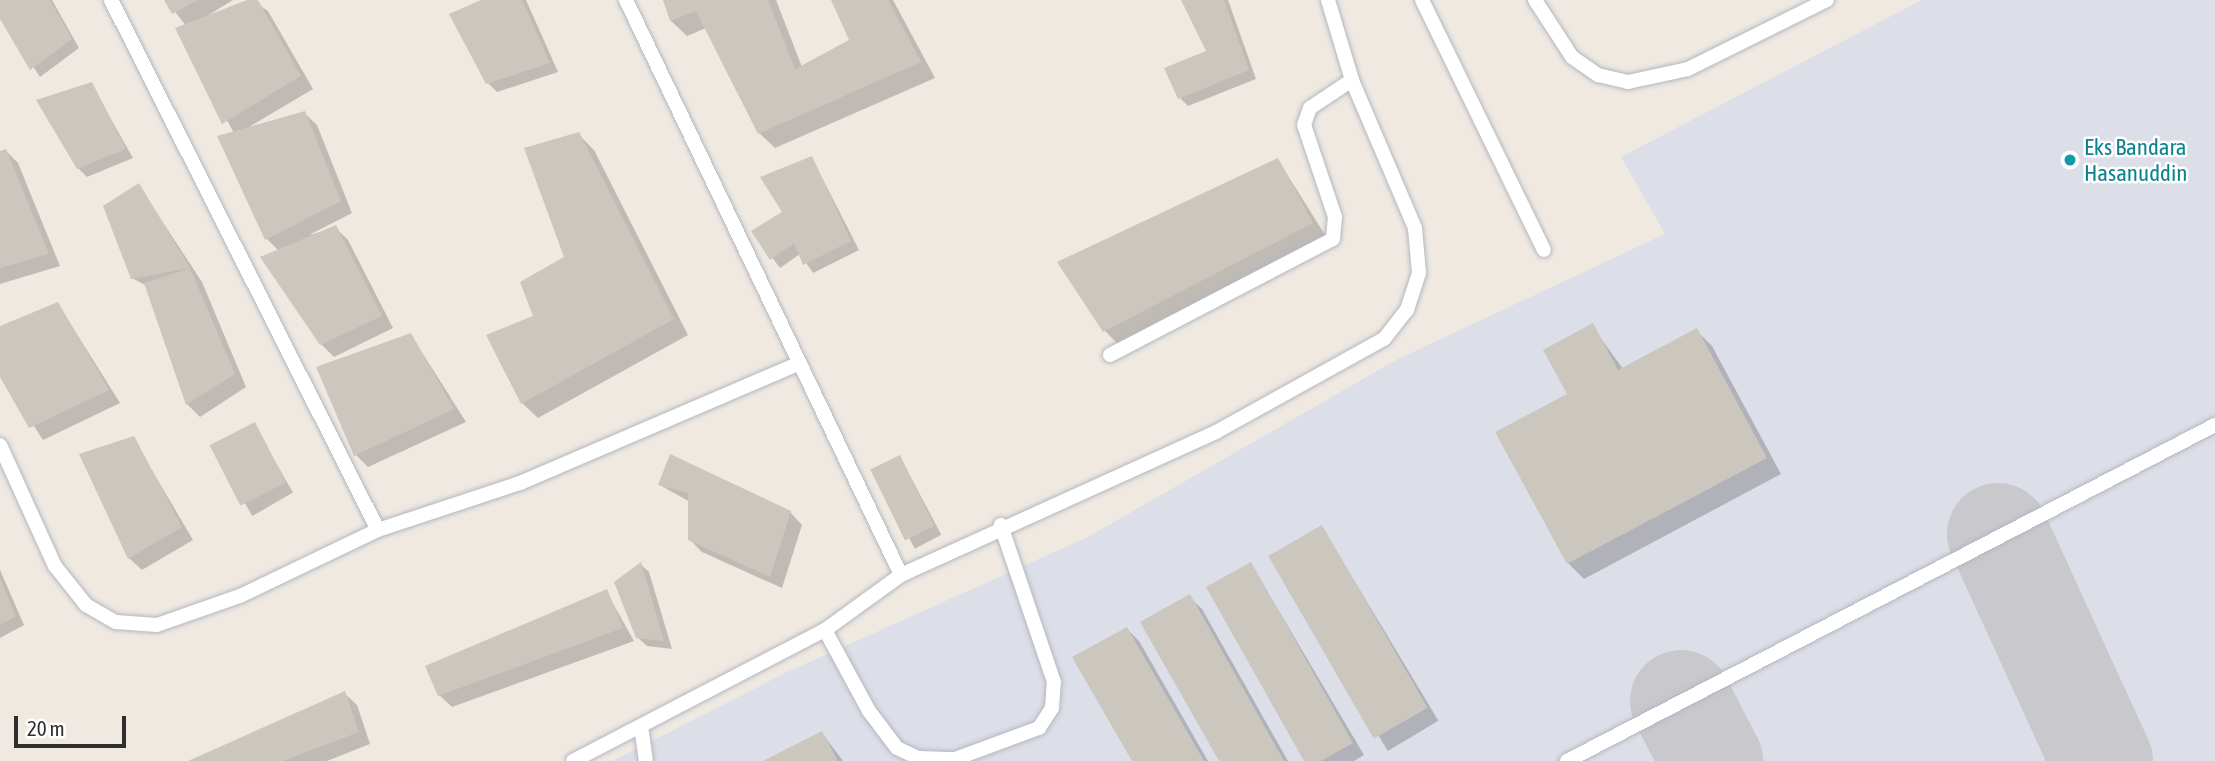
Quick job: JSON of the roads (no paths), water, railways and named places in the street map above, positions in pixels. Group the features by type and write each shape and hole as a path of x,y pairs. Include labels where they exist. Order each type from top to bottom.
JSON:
{"lane":[{"path":"111,0 378,530"},
{"path":"626,0 901,575"},
{"path":"573,761 825,630 901,575 1001,525 1275,402 1384,339 1399,320 1419,273 1415,228 1352,80 1328,0"},
{"path":"1422,0 1544,250"},
{"path":"1535,0 1572,57 1598,75 1628,82 1688,69 1827,0"},
{"path":"1110,355 1333,239 1335,218 1304,125 1310,108 1352,80"},
{"path":"0,445 55,566 86,605 116,622 156,625 240,596 378,530 520,483 798,364"},
{"path":"1567,761 2215,425"},
{"path":"825,630 869,711 897,748 918,758 955,759 1039,728 1052,708 1054,682 1001,525"},
{"path":"640,726 646,761"}],"place":[{"name":"Eks Bandara Hasanuddin","path":"2070,160"}]}
